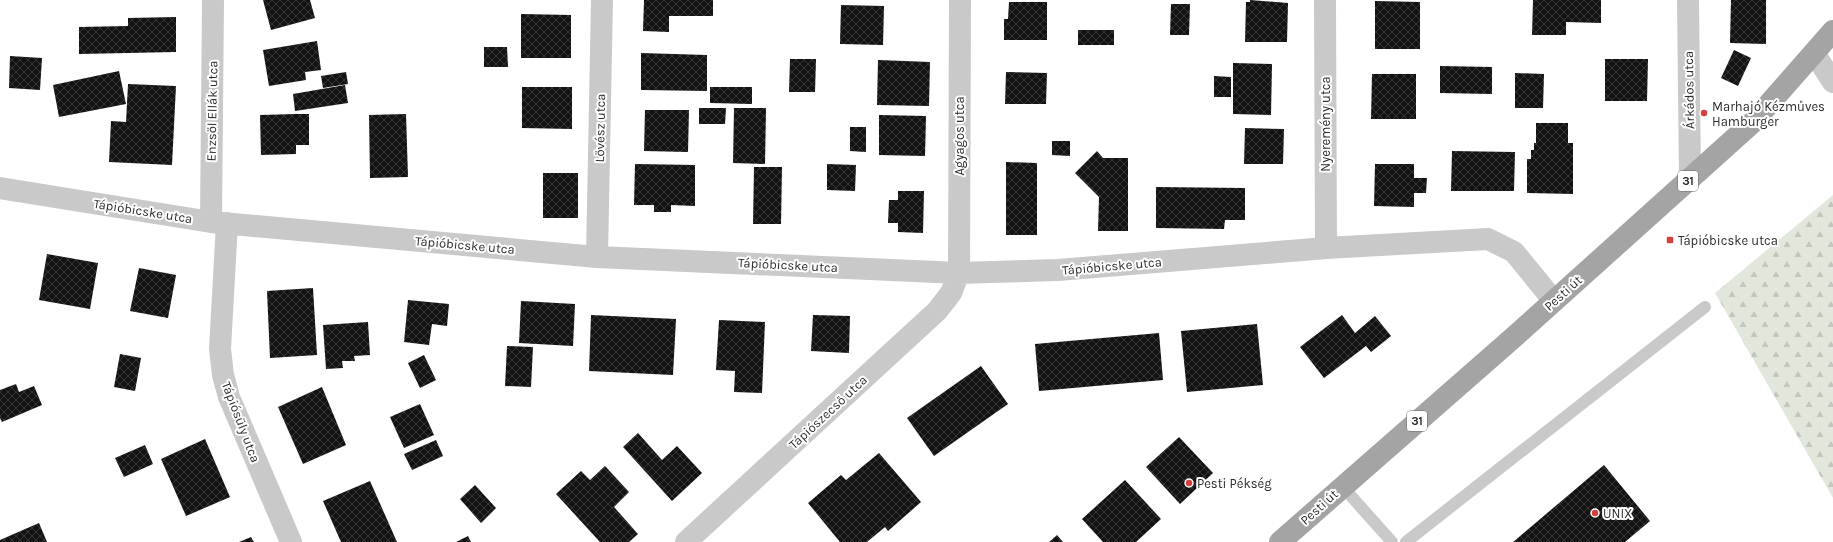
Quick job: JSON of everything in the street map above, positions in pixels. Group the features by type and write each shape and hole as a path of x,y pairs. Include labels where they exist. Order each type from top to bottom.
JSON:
{"main road":[{"name":"Pesti út","path":"1280,542 1554,301 1753,122 1833,31"}],"street":[{"name":"Enzsöl Ellák utca","path":"213,0 219,223"},
{"name":"Lövész utca","path":"598,257 602,0"},
{"name":"Agyagos utca","path":"959,273 960,0"},
{"name":"Nyeremény utca","path":"1325,0 1326,248"},
{"name":"Árkádos utca","path":"1688,0 1690,179"},
{"path":"1814,53 1833,82"},
{"name":"Tápióbicske utca","path":"0,188 219,223 598,257 959,273 1058,270 1326,248 1488,239 1514,252 1554,301"},
{"name":"Tápiósüly utca","path":"219,223 220,349 223,375 229,397 291,542"},
{"name":"Tápiószecső utca","path":"686,542 937,311 950,293 959,273"}],"lane":[{"path":"1406,542 1705,306"},
{"path":"1342,486 1392,542"}],"green space":[{"path":"1833,195 1833,498 1715,293"}],"building":[{"path":"263,0 310,0 315,18 271,30"},
{"path":"644,0 713,0 713,16 669,16 669,32 643,31"},
{"path":"1250,0 1288,3 1287,42 1245,42 1246,2 1250,2"},
{"path":"1533,0 1601,0 1601,23 1566,22 1566,35 1532,35"},
{"path":"1731,0 1766,0 1766,44 1730,43"},
{"path":"1375,1 1420,2 1420,49 1375,49"},
{"path":"1009,2 1047,2 1047,40 1004,40 1004,19 1008,19"},
{"path":"1171,4 1190,4 1189,35 1170,35"},
{"path":"841,5 884,6 883,45 840,44"},
{"path":"521,14 571,15 571,58 521,58"},
{"path":"176,17 176,52 79,54 79,27 128,26 128,18"},
{"path":"1078,30 1114,30 1114,45 1078,45"},
{"path":"317,41 321,70 305,72 306,80 269,86 263,50"},
{"path":"484,47 507,47 508,67 484,67"},
{"path":"1734,50 1751,58 1738,86 1721,78"},
{"path":"641,53 707,55 707,91 641,90"},
{"path":"10,56 42,58 40,90 9,88"},
{"path":"790,59 816,59 815,92 789,92"},
{"path":"1605,59 1648,59 1647,101 1605,101"},
{"path":"878,60 930,62 929,106 877,105"},
{"path":"1233,63 1272,64 1271,115 1233,114"},
{"path":"1440,66 1492,67 1492,94 1440,93"},
{"path":"119,71 126,104 59,117 53,85"},
{"path":"346,72 348,84 323,88 321,76"},
{"path":"1006,72 1047,73 1046,104 1005,104"},
{"path":"1515,73 1544,74 1543,108 1515,108"},
{"path":"1372,74 1416,74 1416,119 1371,119"},
{"path":"1214,76 1231,77 1231,97 1214,97"},
{"path":"128,84 176,86 172,165 109,162 111,121 126,122"},
{"path":"345,85 348,103 295,111 293,94"},
{"path":"522,87 572,87 572,129 522,128"},
{"path":"710,87 752,87 752,104 710,103"},
{"path":"699,108 726,108 725,124 699,124"},
{"path":"734,108 766,108 765,164 733,163"},
{"path":"645,110 689,110 688,152 644,151"},
{"path":"309,114 309,145 296,145 296,154 261,155 260,115"},
{"path":"406,114 408,177 370,178 369,115"},
{"path":"879,115 926,116 925,156 879,155"},
{"path":"1536,123 1568,123 1568,143 1573,143 1573,194 1527,193 1527,159 1531,159 1531,150 1534,150 1534,143 1536,143"},
{"path":"850,127 866,127 866,152 850,151"},
{"path":"1245,128 1284,129 1283,164 1244,164"},
{"path":"1052,141 1070,141 1070,156 1052,155"},
{"path":"1097,151 1103,158 1128,158 1128,231 1098,231 1099,197 1075,173"},
{"path":"1452,151 1515,152 1514,191 1451,191"},
{"path":"1006,162 1037,163 1037,235 1006,235"},
{"path":"635,164 695,165 695,206 671,205 671,212 654,212 654,205 634,205"},
{"path":"827,164 856,165 855,191 827,190"},
{"path":"1375,164 1414,164 1414,178 1427,178 1426,193 1414,193 1414,207 1374,206"},
{"path":"754,167 782,167 781,224 753,224"},
{"path":"543,173 578,173 578,218 543,218"},
{"path":"1156,187 1245,188 1245,220 1225,220 1224,229 1156,228"},
{"path":"898,191 924,191 923,233 898,232 898,223 888,223 889,200 898,200"},
{"path":"47,254 98,263 90,309 39,300"},
{"path":"139,268 176,275 168,318 130,311"},
{"path":"313,288 317,355 270,358 267,291"},
{"path":"408,300 449,304 447,326 432,324 429,345 404,342"},
{"path":"521,301 575,304 573,346 519,343"},
{"path":"591,315 676,319 673,375 589,371"},
{"path":"813,315 850,316 849,353 811,351"},
{"path":"1342,315 1355,333 1375,316 1391,336 1371,352 1366,346 1324,378 1300,347"},
{"path":"719,320 765,322 762,393 734,392 735,371 716,370"},
{"path":"368,322 370,355 354,356 355,361 342,361 343,368 326,369 323,325"},
{"path":"1257,324 1263,385 1187,392 1181,331"},
{"path":"1159,333 1163,380 1039,391 1035,344"},
{"path":"507,346 533,347 531,387 505,386"},
{"path":"120,354 141,358 135,391 114,387"},
{"path":"424,355 436,380 420,388 408,363"},
{"path":"981,366 1008,404 934,456 907,418"},
{"path":"16,384 19,392 34,386 42,405 2,422 0,418 0,390"},
{"path":"322,387 346,445 303,464 278,407"},
{"path":"420,404 434,435 404,448 390,417"},
{"path":"638,433 662,460 677,446 702,473 672,501 623,447"},
{"path":"1179,437 1213,473 1180,504 1146,467"},
{"path":"205,439 230,497 186,516 161,459"},
{"path":"436,440 443,456 412,470 404,454"},
{"path":"145,445 153,464 124,477 115,458"},
{"path":"879,453 921,502 888,531 885,527 867,542 840,542 808,503 841,475 846,480"},
{"path":"1604,465 1650,521 1625,542 1513,542"},
{"path":"605,466 629,492 614,507 638,534 629,542 600,542 556,494 581,471 590,480"},
{"path":"1125,480 1161,519 1136,542 1103,542 1082,519"},
{"path":"370,481 397,542 341,542 323,501"},
{"path":"475,485 496,508 481,523 460,499"},
{"path":"39,523 47,542 0,542 0,540"},
{"path":"1057,535 1063,542 1049,542"},
{"path":"468,536 471,542 456,542"},
{"path":"251,537 254,542 239,542"}],"place":[{"name":"Marhajó Kézműves Hamburger","path":"1704,113"},
{"name":"Tápióbicske utca","path":"1670,240"},
{"name":"Pesti Pékség","path":"1189,483"},
{"name":"UNIX","path":"1595,513"}]}
